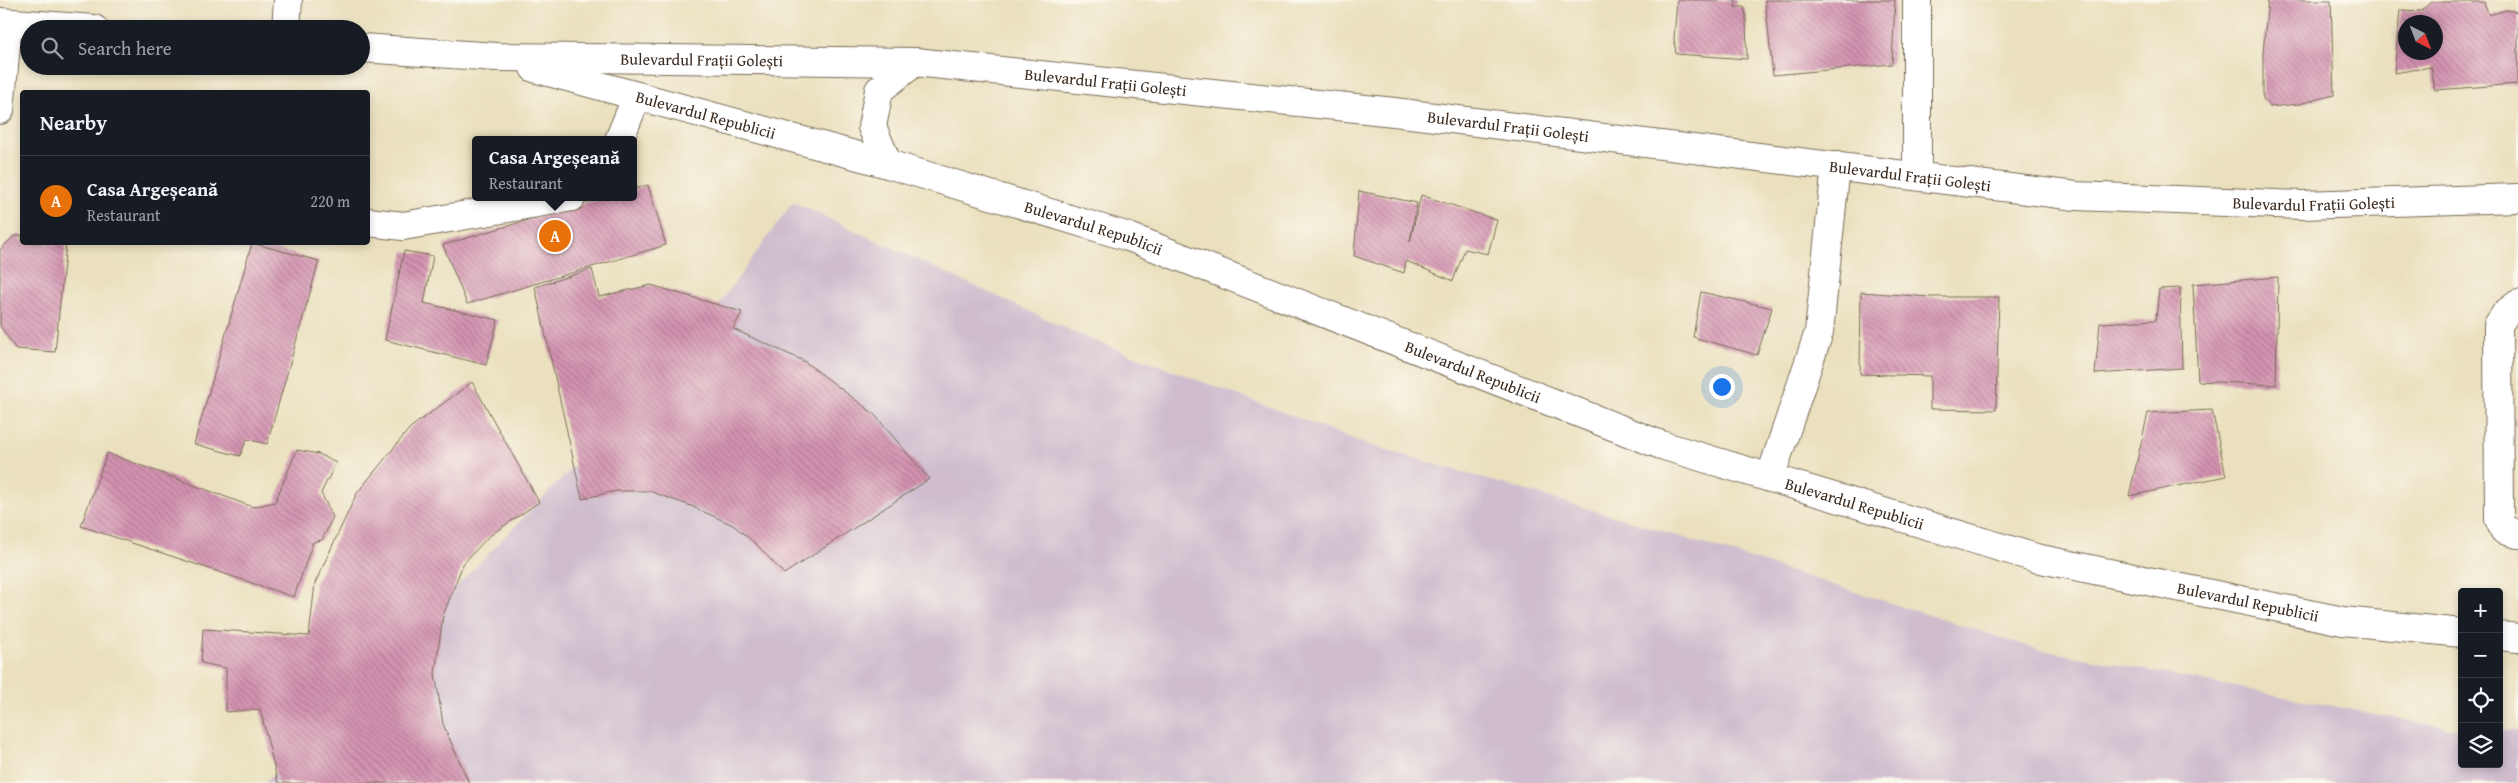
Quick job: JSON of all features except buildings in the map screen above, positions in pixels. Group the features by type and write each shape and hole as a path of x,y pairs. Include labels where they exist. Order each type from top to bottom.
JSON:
{"main road":[{"path":"287,20 288,0"},
{"path":"1917,0 1917,176"},
{"path":"0,110 4,22 20,23"},
{"path":"370,49 497,57"},
{"name":"Bulevardul Frații Golești","path":"497,57 915,62 1394,112 2076,196 2302,205 2518,198"},
{"name":"Bulevardul Republicii","path":"497,57 888,164 1129,237 1661,445 2036,558 2343,622 2458,633"},
{"path":"888,164 872,127 878,90 915,62"},
{"path":"621,136 637,96"},
{"path":"1770,478 1819,332 1836,166"},
{"path":"370,222 404,226 549,201"},
{"path":"2518,304 2506,313 2498,325 2499,519 2504,530 2518,534"},
{"path":"2503,636 2518,638"}],"shaded area":[{"path":"793,202 1085,337 1366,444 1630,521 2037,649 2448,728 2458,728 2458,768 2503,768 2503,730 2518,731 2518,783 265,783 684,353"}],"place":[{"name":"Casa Argeșeană","path":"555,236"}]}
